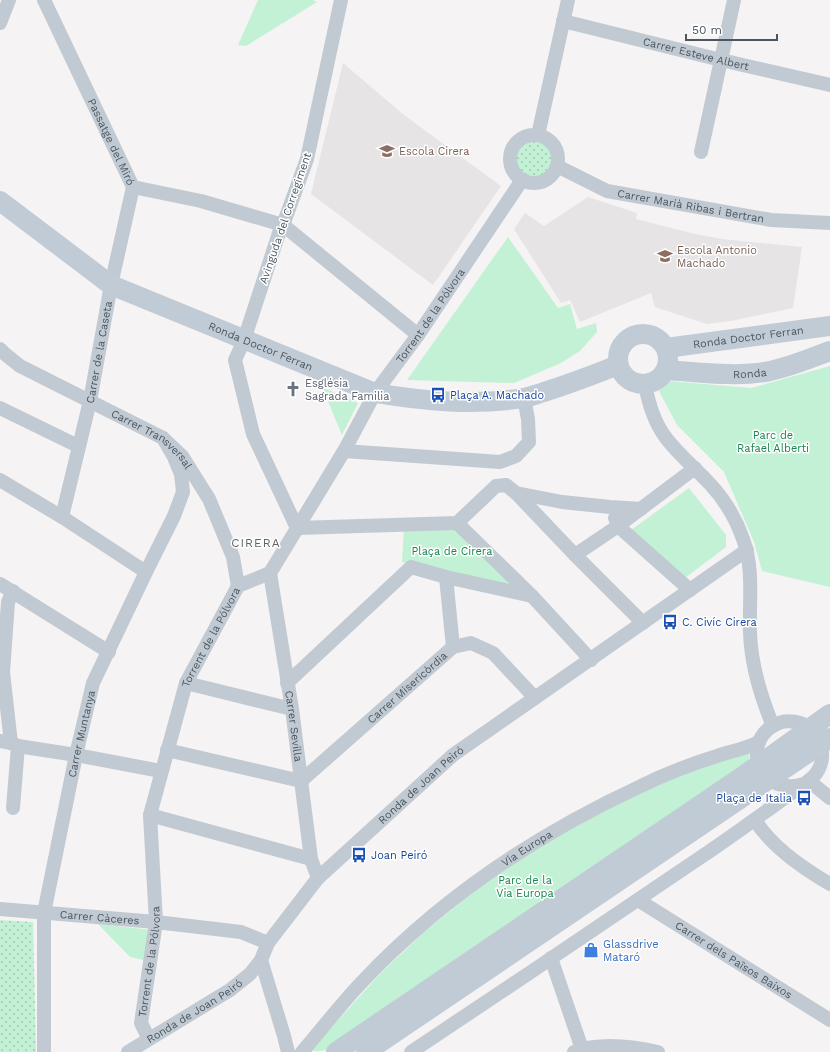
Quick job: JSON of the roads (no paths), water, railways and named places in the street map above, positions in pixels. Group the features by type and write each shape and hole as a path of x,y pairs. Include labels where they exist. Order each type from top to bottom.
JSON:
{"street":[{"path":"0,23 9,0"},
{"name":"Passatge del Miró","path":"44,0 132,187 201,201 283,225"},
{"name":"Avinguda del Corregiment","path":"297,528 253,434 234,360 244,340 281,227 307,158 340,0"},
{"path":"538,135 568,0"},
{"path":"701,152 734,0"},
{"name":"Carrer Esteve Albert","path":"563,21 830,85"},
{"path":"530,135 538,135 546,138 552,143 558,158 557,166 549,178 543,181 536,183 522,180 512,167 510,159 512,150 516,143 522,138 530,135"},
{"name":"Carrer Marià Ribas i Bertran","path":"557,166 607,191 771,220 830,223"},
{"name":"Torrent de la Pólvora","path":"149,1039 141,1023 156,922 150,815 186,683 238,586 270,573 344,451 375,393 418,335 522,180"},
{"name":"Carrer de la Caseta","path":"62,518 90,401 111,285 132,187"},
{"name":"Ronda Doctor Ferran","path":"0,201 111,285 375,393 416,400 453,402 524,398 568,385 618,364"},
{"path":"283,225 418,335"},
{"name":"Ronda Doctor Ferran","path":"666,348 830,326"},
{"path":"649,334 663,342 666,348 669,359 666,370 664,375 654,383 645,385 633,383 625,377 618,364 618,354 620,348 631,336 649,334"},
{"name":"Carrer Transversal","path":"0,349 20,366 162,438 182,456 208,499 233,557 238,586"},
{"name":"Ronda","path":"666,370 738,374 765,372 830,351"},
{"path":"645,385 650,406 666,438 720,496 733,514 747,550 750,578 750,633 752,662 758,688 773,726 789,721 800,723 820,737"},
{"path":"344,451 500,462 516,456 529,442 528,419 524,398"},
{"path":"0,408 78,446"},
{"name":"Carrer Muntanya","path":"44,1052 44,913 76,755 93,683 174,516 183,492 181,474 174,457 162,438"},
{"path":"575,555 618,526 694,468"},
{"path":"0,480 146,572"},
{"path":"297,528 457,523 496,486 562,502 610,507 641,508"},
{"path":"511,489 643,623"},
{"path":"610,507 618,526 690,590"},
{"path":"457,523 532,596 591,660"},
{"name":"Ronda de Joan Peiró","path":"128,1052 230,990 250,974 261,960 268,943 318,878 453,755 747,550"},
{"path":"287,683 411,567 446,577 532,596"},
{"name":"Carrer Sevilla","path":"270,573 292,709 311,859 318,878"},
{"path":"446,577 453,647"},
{"path":"0,584 108,652"},
{"path":"13,591 8,602 3,672 10,743 13,808"},
{"name":"Carrer Misericòrdia","path":"301,781 453,647 471,643 493,653 535,698"},
{"path":"186,683 292,709"},
{"path":"411,1052 638,900 755,820 807,782 822,763 823,756 820,737 830,714"},
{"name":"Via Europa","path":"302,1052 361,982 395,950 428,920 503,863 589,812 642,785 707,759 737,749 744,749 759,742 763,735 773,726"},
{"path":"336,1052 764,772 820,737"},
{"path":"759,742 757,754 764,772 775,784 788,787 807,782 830,798"},
{"path":"10,743 161,772"},
{"path":"167,750 301,781"},
{"path":"366,1052 764,772"},
{"path":"150,815 311,859"},
{"path":"755,820 763,831 798,863 830,884"},
{"name":"Carrer dels Països Baixos","path":"638,900 830,1020"},
{"name":"Carrer Càceres","path":"0,909 156,922 241,932 268,943"},
{"path":"551,958 578,1050 601,1046 619,1046 640,1048 658,1052"},
{"path":"261,960 288,1052"}],"place":[{"name":"Escola Cirera","path":"387,151"},
{"name":"Escola Antonio Machado","path":"665,256"},
{"name":"Església Sagrada Familia","path":"293,389"},
{"name":"Plaça A. Machado","path":"438,395"},
{"name":"C. Civíc Cirera","path":"670,622"},
{"name":"Plaça de Italia","path":"804,798"},
{"name":"Joan Peiró","path":"359,855"},
{"name":"Glassdrive Mataró","path":"591,950"}],"district":[{"name":"CIRERA","path":"256,543"}],"park label":[{"name":"Parc de Rafael Alberti","path":"773,441"},
{"name":"Plaça de Cirera","path":"452,551"},
{"name":"Parc de la Via Europa","path":"525,886"}]}
